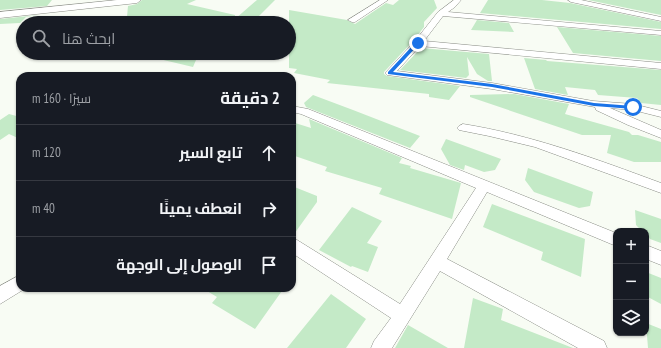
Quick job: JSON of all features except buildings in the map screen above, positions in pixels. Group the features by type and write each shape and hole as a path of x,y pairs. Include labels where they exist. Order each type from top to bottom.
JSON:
{"street":[{"path":"0,14 137,0"},
{"path":"352,20 385,0"},
{"path":"458,0 453,6 442,14 390,73 492,86 594,104 633,107 661,114"},
{"path":"571,0 661,18"},
{"path":"442,14 661,33"},
{"path":"418,43 661,66"},
{"path":"594,104 632,123 661,134"},
{"path":"296,110 304,111 613,239"},
{"path":"464,128 492,132 578,156 661,188"},
{"path":"381,348 403,316 484,186"},
{"path":"296,248 403,316"},
{"path":"649,253 661,258"},
{"path":"437,260 597,348"},
{"path":"0,296 16,286"}],"route":[{"path":"418,43 390,73 519,90 594,104 633,107"}]}
